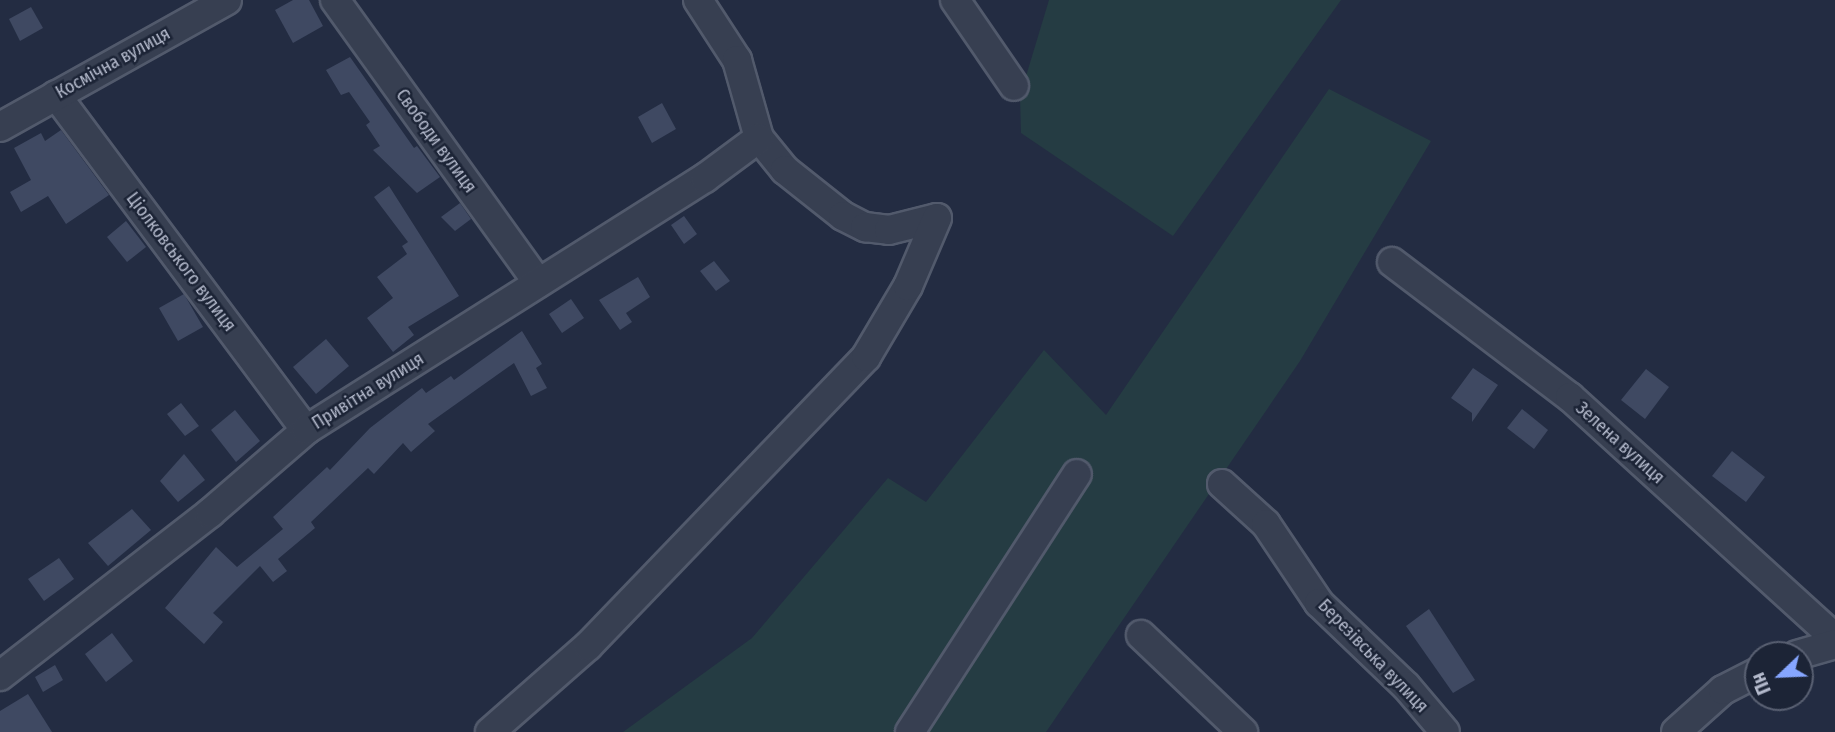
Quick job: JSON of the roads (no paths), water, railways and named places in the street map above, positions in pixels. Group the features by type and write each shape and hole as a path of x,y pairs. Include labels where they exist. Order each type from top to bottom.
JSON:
{"street":[{"name":"Космічна вулиця","path":"3,117 56,95 227,0"},
{"name":"Свободи вулиця","path":"335,0 538,283"},
{"path":"490,732 588,646 866,357 908,286 937,218 889,230 866,227 843,216 785,170 759,138 737,60 698,0"},
{"path":"955,0 1014,86"},
{"name":"Ціолковського вулиця","path":"56,95 306,430"},
{"name":"Привітна вулиця","path":"0,676 210,513 306,430 715,172 759,138"},
{"name":"Зелена вулиця","path":"1392,262 1570,397 1835,641"},
{"path":"910,732 1077,474"},
{"name":"Березівська вулиця","path":"1222,484 1266,524 1319,603 1406,686 1445,732"},
{"path":"1141,635 1243,732"},
{"path":"1814,649 1835,641"},
{"path":"1676,732 1723,690 1744,679"}]}
